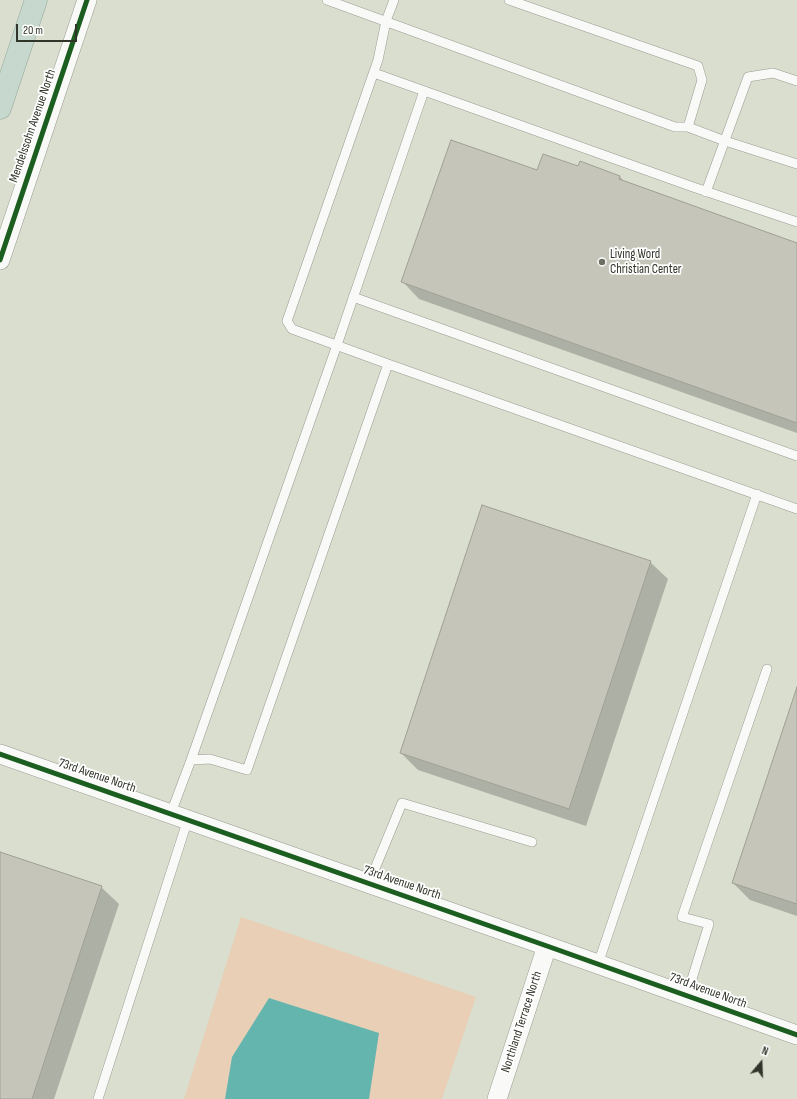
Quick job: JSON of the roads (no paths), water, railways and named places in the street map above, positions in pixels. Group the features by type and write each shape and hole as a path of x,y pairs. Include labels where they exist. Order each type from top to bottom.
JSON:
{"highway":[{"path":"0,108 36,0"}],"street":[{"name":"Mendelssohn Avenue North","path":"0,260 88,0"},
{"name":"73rd Avenue North","path":"0,754 797,1035"},
{"name":"Northland Terrace North","path":"496,1099 547,946"}],"lane":[{"path":"327,0 676,126 688,127 725,141 797,164"},
{"path":"394,0 386,21 374,73 287,321 292,329 797,509"},
{"path":"509,0 698,66 702,80 688,127"},
{"path":"374,73 706,192 797,222"},
{"path":"706,192 748,77 773,73 797,81"},
{"path":"98,1099 179,816 192,760 424,91"},
{"path":"353,297 797,456"},
{"path":"192,760 210,759 248,770 388,364"},
{"path":"598,964 757,494"},
{"path":"687,995 709,924 682,917 767,669"},
{"path":"369,883 402,803 532,842"}],"water":[{"path":"269,998 379,1033 369,1099 225,1099 232,1057"}],"place":[{"name":"Living Word Christian Center","path":"602,262"}]}
